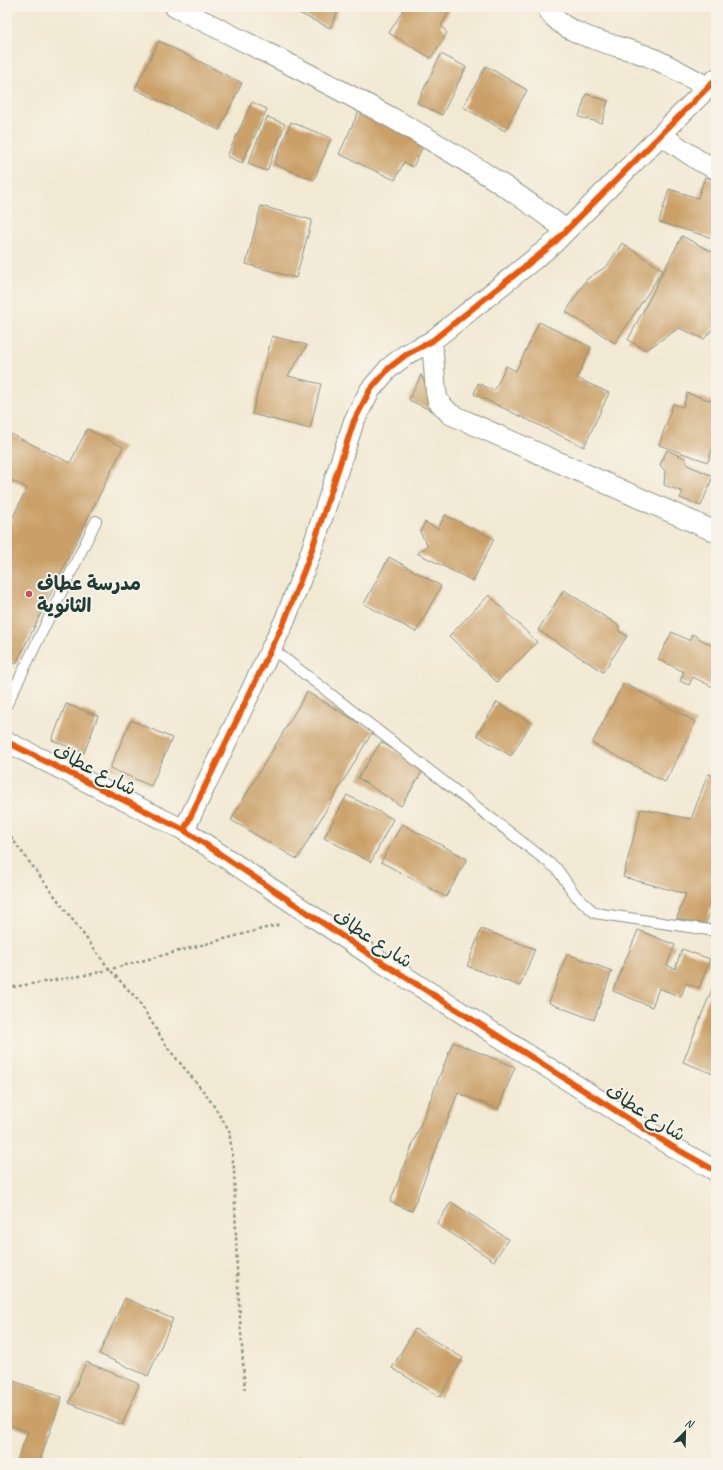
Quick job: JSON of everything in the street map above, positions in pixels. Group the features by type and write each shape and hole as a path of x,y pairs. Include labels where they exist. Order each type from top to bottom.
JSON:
{"street":[{"path":"175,7 363,101 478,168 531,203 566,230"},
{"path":"184,830 285,620 310,555 354,421 370,390 389,368 407,354 432,341 553,244 712,83 648,57 590,38 563,25 550,14 547,7"},
{"path":"661,135 698,160 716,169"},
{"path":"432,341 438,401 450,414 716,532"},
{"name":"شارع عطاف","path":"7,742 184,830 369,954 556,1074 672,1147 716,1171"}],"lane":[{"path":"7,704 96,521"},
{"path":"271,648 557,869 576,896 595,913 716,931"}],"path":[{"path":"7,832 110,970 138,1000 167,1047 208,1097 229,1130 234,1169 237,1271 245,1393"},
{"path":"7,988 110,970 313,916"}],"building":[{"path":"286,7 340,7 330,28"},
{"path":"405,7 452,7 441,25 447,33 431,58 389,33"},
{"path":"159,41 242,83 219,130 135,89"},
{"path":"441,54 466,67 442,115 417,103"},
{"path":"486,66 527,90 505,131 463,107"},
{"path":"586,94 608,101 602,123 579,117"},
{"path":"252,102 267,109 242,163 227,156"},
{"path":"359,111 425,142 413,167 404,162 395,180 339,154"},
{"path":"267,117 285,124 267,171 248,164"},
{"path":"291,122 331,138 314,180 274,164"},
{"path":"705,177 716,180 716,239 659,222 669,189 698,198"},
{"path":"261,206 312,220 296,278 246,264"},
{"path":"682,236 716,254 716,325 704,339 679,328 646,350 628,340"},
{"path":"622,243 663,270 615,343 566,312 587,279 607,266"},
{"path":"539,322 591,347 577,378 609,393 584,447 474,394 478,383 494,391 506,366 516,371"},
{"path":"272,336 307,345 288,376 321,384 310,429 252,414"},
{"path":"421,375 441,415 409,400"},
{"path":"687,393 716,402 716,438 708,462 659,445 673,404 683,407"},
{"name":"مدرسة عطاف الثانوية","path":"87,429 123,447 16,664 7,660 7,529 27,488 7,478 7,432 70,463"},
{"path":"667,450 685,458 687,465 713,476 701,506 680,498 683,492 664,485 665,471 660,465"},
{"path":"445,515 494,539 473,581 417,553 428,546 420,532 425,522 438,529"},
{"path":"389,557 441,586 416,632 364,604"},
{"path":"564,590 619,626 619,631 627,636 603,672 538,630"},
{"path":"489,595 537,642 497,682 449,636"},
{"path":"672,632 690,641 692,634 716,648 715,688 693,677 689,685 680,681 684,672 658,659"},
{"path":"624,683 696,722 665,782 592,743"},
{"path":"307,692 373,731 297,859 231,820"},
{"path":"497,702 531,723 511,756 477,735"},
{"path":"66,704 98,716 84,753 52,740"},
{"path":"131,720 172,738 151,786 110,768"},
{"path":"381,742 424,769 401,806 358,778"},
{"path":"708,774 716,777 716,895 704,928 677,918 686,894 623,877 641,809 691,819"},
{"path":"347,795 393,819 371,862 324,838"},
{"path":"402,824 467,859 446,897 381,862"},
{"path":"481,929 535,949 520,986 467,966"},
{"path":"638,930 675,945 667,965 675,969 682,949 710,959 699,988 686,983 681,997 659,988 652,1007 613,991"},
{"path":"567,954 612,971 594,1020 549,1003"},
{"path":"716,979 716,1075 683,1062"},
{"path":"453,1042 515,1067 498,1109 458,1093 412,1211 390,1202"},
{"path":"451,1202 508,1239 494,1261 437,1224"},
{"path":"125,1298 173,1319 148,1376 99,1354"},
{"path":"415,1329 463,1358 440,1397 392,1368"},
{"path":"86,1362 139,1384 122,1425 69,1403"},
{"path":"7,1379 62,1397 39,1463 16,1463 28,1432 7,1424"},
{"path":"299,1459 308,1463 298,1463"}],"cycle path":[{"path":"184,830 285,620 310,555 354,421 370,390 389,368 407,354 432,341 553,244 716,79"},
{"path":"7,742 184,830 369,954 673,1147 716,1171"}],"place":[{"name":"مدرسة عطاف الثانوية","path":"29,594"}]}
